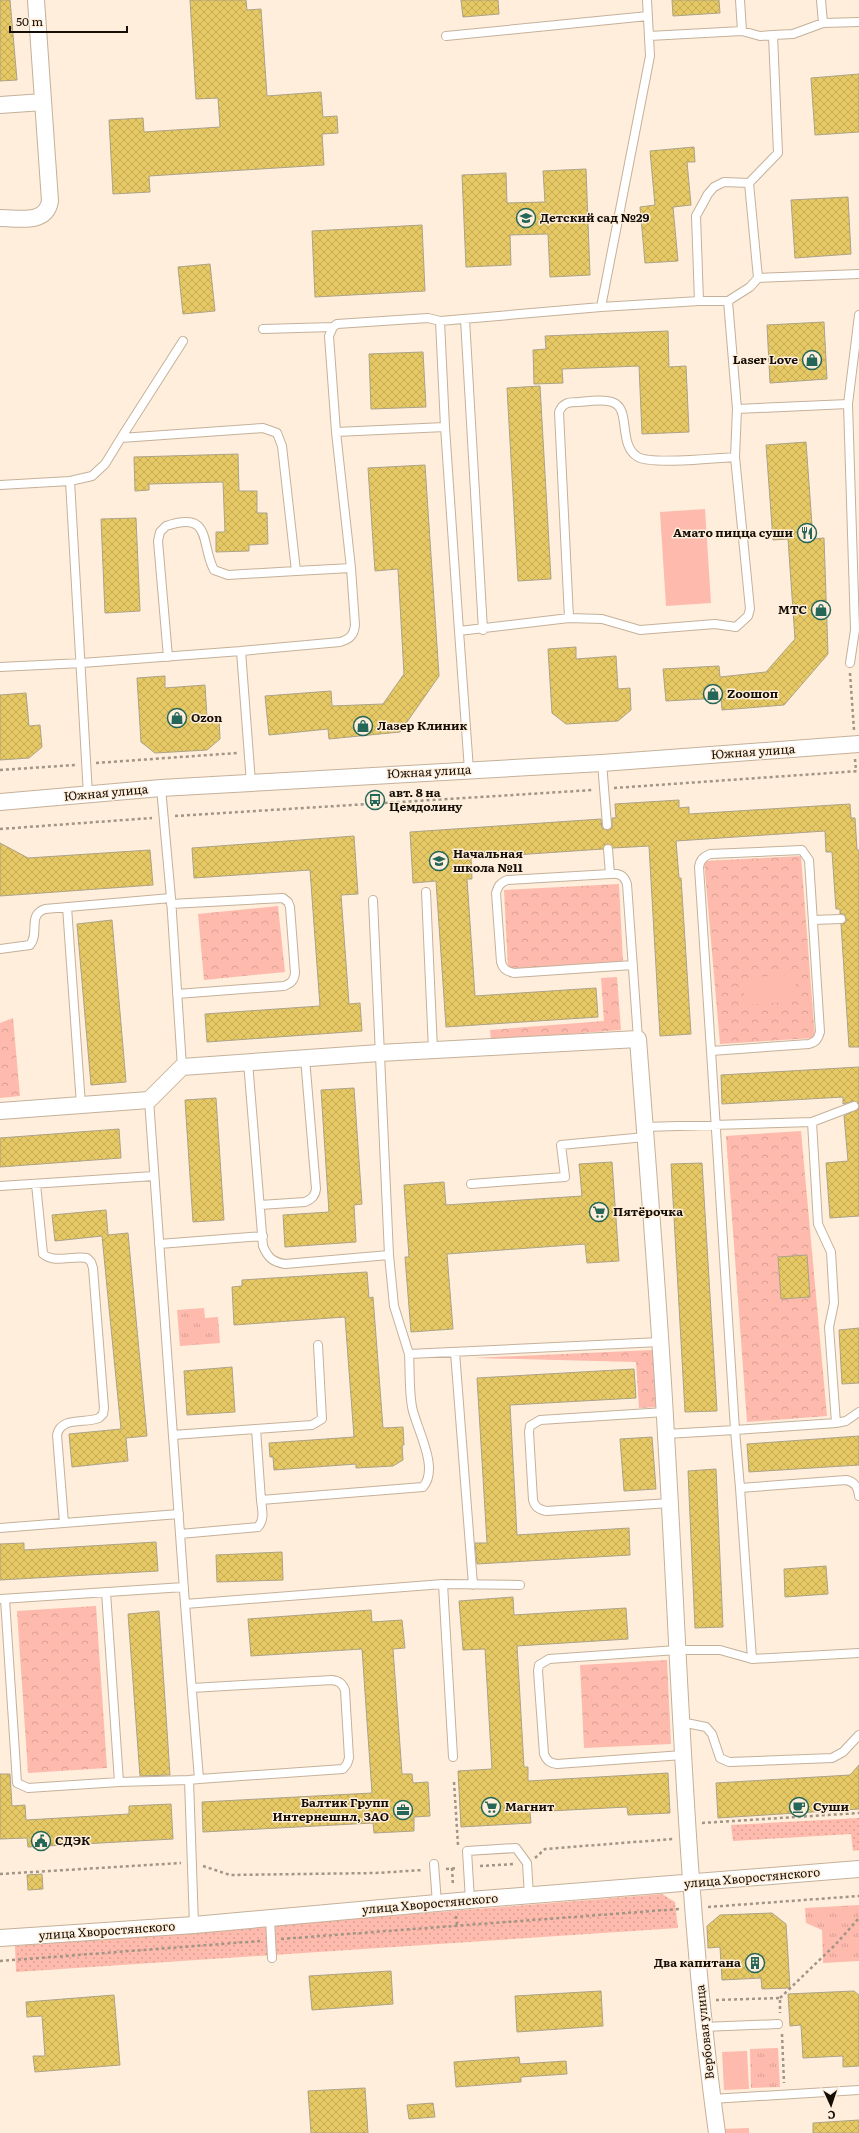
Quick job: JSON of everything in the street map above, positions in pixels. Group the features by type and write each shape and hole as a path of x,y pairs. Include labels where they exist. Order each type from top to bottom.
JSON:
{"street":[{"path":"0,218 35,218 43,216 49,210 50,201 36,0"},
{"path":"0,105 43,102"},
{"name":"Южная улица","path":"0,802 161,788 602,763 857,744"},
{"path":"0,1111 149,1100 182,1067 380,1053 638,1039"},
{"name":"Вербовая улица","path":"638,1039 665,1412 687,1831 703,2027 717,2133"},
{"name":"улица Хворостянского","path":"0,1938 270,1919 470,1900 691,1884 859,1869"}],"lane":[{"path":"601,307 650,56 647,0"},
{"path":"740,0 742,31"},
{"path":"821,0 823,23"},
{"path":"446,36 648,16"},
{"path":"649,36 742,31 760,36 793,34 823,23 859,22"},
{"path":"699,301 696,216 708,194 714,187 724,182 749,183 778,153 773,35"},
{"path":"749,183 758,278"},
{"path":"263,329 333,327 337,324 428,318 440,321 601,307 699,301 728,301 750,287 758,278 859,274"},
{"path":"460,631 483,630 569,618 602,619 640,630 715,624 736,627 748,616 750,609 735,457 737,409 728,301"},
{"path":"850,663 855,630 848,404 859,315"},
{"path":"464,319 483,630"},
{"path":"440,321 445,427 469,770"},
{"path":"0,667 82,664 241,651 348,640 354,633 355,625 351,568 336,432 329,336 333,327"},
{"path":"0,485 70,481 92,476 105,464 183,341"},
{"path":"569,618 559,412 562,406 568,402 614,402 620,407 622,414 626,444 638,457 656,461 735,457"},
{"path":"737,409 848,404"},
{"path":"336,432 445,427"},
{"path":"121,438 262,428 277,433 282,446 296,571"},
{"path":"70,481 82,664 88,795"},
{"path":"168,657 158,541 160,532 166,526 188,522 196,524 202,530 207,558 214,570 228,575 351,568"},
{"path":"241,651 251,783"},
{"path":"602,763 606,824"},
{"path":"161,788 171,901 182,1067"},
{"path":"608,849 610,874"},
{"path":"711,1051 809,1044 815,1043 819,1038 809,860 802,850 710,854 704,856 700,861 699,867 735,1430 752,1660"},
{"path":"633,965 514,973 503,968 501,962 496,893 498,887 502,882 507,880 610,874 621,874 625,878 627,884 633,965 638,1039"},
{"path":"426,892 433,1050"},
{"path":"0,949 30,945 34,940 35,916 39,911 67,907 171,901 283,898 288,902 290,907 295,973 294,979 290,984 284,986 177,994"},
{"path":"261,1500 423,1487 427,1483 427,1454 412,1405 408,1354 394,1306 389,1255 373,900"},
{"path":"67,907 81,1105"},
{"path":"813,920 841,918"},
{"path":"260,1205 305,1202 311,1200 315,1195 316,1189 305,1058"},
{"path":"248,1062 260,1205 266,1255 273,1262 285,1264 389,1255"},
{"path":"149,1100 199,1778"},
{"path":"472,1184 565,1177 561,1145 645,1132 716,1124 812,1122 854,1106"},
{"path":"812,1122 818,1224 820,1233 830,1245 831,1252 834,1303 829,1327 836,1423"},
{"path":"0,1186 154,1176"},
{"path":"36,1184 43,1254 48,1258 54,1259 87,1258 91,1262 93,1268 104,1408 103,1414 99,1418 68,1422 62,1424 58,1429 57,1435 64,1524"},
{"path":"159,1244 263,1236"},
{"path":"408,1354 660,1342"},
{"path":"173,1435 312,1425 322,1419 318,1345"},
{"path":"455,1352 473,1584"},
{"path":"665,1412 540,1420 530,1426 529,1432 533,1500 535,1506 540,1510 670,1504"},
{"path":"666,1434 836,1423 846,1421 859,1412"},
{"path":"180,1534 258,1527 262,1523 263,1517 256,1429"},
{"path":"740,1488 846,1480 852,1481 857,1486 859,1496"},
{"path":"0,1528 179,1514"},
{"path":"443,1584 454,1757"},
{"path":"185,1604 443,1584 520,1585"},
{"path":"184,1587 2,1599 17,1783 28,1788 118,1782 189,1780 199,1778 338,1770 343,1769 347,1764 349,1758 345,1690 343,1685 338,1681 332,1680 192,1688"},
{"path":"106,1592 118,1782"},
{"path":"683,1755 557,1764 551,1763 546,1759 544,1754 538,1671 539,1665 549,1659 677,1650 720,1650 752,1660 859,1653"},
{"path":"681,1722 706,1727 712,1734 720,1758 729,1762 832,1758 843,1752 859,1735"},
{"path":"189,1780 194,1925"},
{"path":"470,1900 463,1867 467,1851 516,1848 527,1863 530,1896"},
{"path":"434,1867 437,1903"},
{"path":"270,1919 272,1958"},
{"path":"703,2027 778,2024"},
{"path":"712,2099 859,2090"}],"path":[{"path":"0,829 858,771 850,663"},
{"path":"0,770 249,753"},
{"path":"454,1782 463,1867"},
{"path":"0,1874 192,1862 230,1875 376,1873 434,1867 463,1867 527,1863 545,1849 687,1831 859,1813"},
{"path":"0,1961 859,1896"},
{"path":"780,1998 859,1918"}],"green space":[{"path":"705,509 711,603 666,606 660,512"},
{"path":"801,856 815,1038 720,1044 704,861"},
{"path":"619,884 623,962 508,969 504,890"},
{"path":"278,906 285,972 204,980 198,914"},
{"path":"795,974 797,1001 745,1005 743,978"},
{"path":"617,977 621,1030 491,1040 490,1030 604,1021 601,978"},
{"path":"13,1018 20,1096 0,1098 0,1023"},
{"path":"801,1131 827,1416 747,1422 726,1136"},
{"path":"204,1308 205,1318 218,1317 220,1343 180,1346 177,1310"},
{"path":"653,1350 657,1407 639,1408 636,1362 473,1358"},
{"path":"96,1606 107,1768 28,1773 17,1611"},
{"path":"667,1660 671,1744 584,1748 580,1665"},
{"path":"859,1818 859,1850 853,1851 851,1834 733,1841 731,1825"},
{"path":"662,1894 675,1902 678,1928 16,1972 15,1946"},
{"path":"859,1905 859,1961 823,1963 822,1930 806,1923 805,1908"},
{"path":"778,2048 780,2087 751,2088 750,2049"},
{"path":"747,2051 749,2089 724,2090 722,2052"},
{"path":"749,2128 749,2133 722,2133 722,2129"}],"building":[{"path":"0,0 10,0 17,80 0,81"},
{"path":"190,0 246,0 247,10 261,9 267,96 321,92 323,117 337,116 338,133 322,134 324,165 149,176 150,192 113,194 109,120 143,118 144,132 220,127 218,98 196,99"},
{"path":"461,0 498,0 499,14 463,17"},
{"path":"672,0 719,0 720,13 673,16"},
{"path":"859,74 859,132 815,135 811,78"},
{"path":"694,147 695,162 687,162 691,205 673,207 678,261 645,263 640,207 655,205 650,151"},
{"name":"Детский сад №29","path":"586,169 590,275 550,277 548,234 510,235 511,265 466,267 462,175 506,173 507,203 545,202 543,171"},
{"path":"848,197 851,254 795,258 791,200"},
{"path":"422,225 425,291 315,297 312,231"},
{"path":"210,264 215,311 183,314 178,267"},
{"path":"824,322 827,379 770,383 767,325"},
{"path":"668,331 669,367 686,366 689,432 642,434 639,366 562,369 563,383 534,384 533,350 546,349 545,336"},
{"path":"423,352 426,407 371,409 369,354"},
{"path":"540,386 551,579 518,581 507,388"},
{"path":"806,442 813,539 824,538 828,654 784,705 722,710 721,698 666,701 663,669 719,666 720,677 766,672 795,639 788,539 773,540 766,445"},
{"path":"238,454 239,491 257,491 257,513 267,513 268,544 249,545 249,551 216,552 216,532 225,532 223,482 149,484 149,490 135,491 134,457"},
{"path":"425,465 439,676 400,732 329,739 328,729 269,735 265,696 331,691 332,706 383,704 404,674 398,569 375,571 368,468"},
{"path":"136,518 140,611 105,613 101,519"},
{"path":"576,647 576,659 616,656 618,689 630,688 631,710 618,721 566,724 552,713 548,649"},
{"path":"165,676 165,688 205,685 207,718 219,717 220,739 207,750 155,753 141,742 137,678"},
{"path":"26,693 29,726 40,725 42,747 29,758 0,760 0,695"},
{"path":"679,800 679,808 689,807 689,814 850,804 851,818 855,818 857,850 859,850 859,1047 849,1047 841,924 846,922 846,918 844,914 840,914 840,909 836,909 832,852 826,852 825,831 676,841 679,878 681,878 691,1034 660,1036 649,846 613,848 608,844 605,845 603,849 471,858 472,879 467,879 475,996 596,988 598,1017 446,1027 436,881 413,883 410,832 601,819 602,828 608,830 612,827 612,818 616,818 615,804"},
{"path":"354,836 358,894 341,895 349,1004 360,1003 362,1031 207,1042 205,1014 320,1006 310,870 194,878 192,848"},
{"path":"0,843 28,858 150,850 153,885 0,896"},
{"path":"112,920 126,1082 91,1085 77,924"},
{"path":"859,1067 859,1104 854,1101 843,1104 843,1097 722,1104 721,1075"},
{"path":"354,1088 362,1204 354,1205 356,1242 285,1247 283,1215 329,1212 321,1090"},
{"path":"216,1098 224,1220 193,1222 185,1100"},
{"path":"859,1108 859,1216 830,1218 826,1163 848,1161 844,1116"},
{"path":"119,1129 121,1158 0,1167 0,1138"},
{"path":"612,1162 619,1261 587,1263 585,1244 447,1254 453,1329 411,1332 405,1257 409,1257 404,1185 444,1182 446,1205 582,1196 579,1164"},
{"path":"702,1163 717,1411 685,1412 671,1164"},
{"path":"106,1210 108,1235 128,1233 147,1436 126,1438 128,1461 72,1467 69,1434 121,1429 102,1236 55,1241 52,1215"},
{"path":"807,1255 810,1297 781,1299 778,1257"},
{"path":"367,1272 369,1298 373,1297 383,1428 403,1427 403,1460 393,1466 356,1468 356,1464 274,1470 273,1457 270,1457 269,1443 354,1437 345,1317 234,1325 232,1287 242,1286 242,1280"},
{"path":"859,1328 859,1383 842,1384 839,1330"},
{"path":"232,1367 235,1412 187,1415 184,1371"},
{"path":"634,1369 636,1398 510,1405 517,1535 629,1528 630,1555 477,1564 475,1543 487,1543 477,1378"},
{"path":"859,1436 859,1465 749,1472 747,1444"},
{"path":"652,1437 656,1489 624,1491 620,1439"},
{"path":"716,1469 723,1627 695,1628 688,1471"},
{"path":"156,1542 158,1571 0,1580 0,1544 24,1543 24,1550"},
{"path":"282,1552 283,1580 217,1582 216,1555"},
{"path":"826,1566 828,1594 785,1597 784,1569"},
{"path":"513,1597 514,1615 626,1608 628,1639 517,1646 524,1767 528,1767 528,1781 668,1773 670,1813 628,1815 627,1807 530,1812 531,1823 461,1827 458,1771 492,1769 485,1649 463,1650 459,1601"},
{"path":"371,1610 372,1622 402,1620 405,1648 393,1649 402,1774 412,1774 413,1783 428,1782 430,1816 414,1817 414,1831 374,1833 373,1823 203,1832 202,1802 372,1793 362,1649 251,1656 248,1619"},
{"path":"159,1611 170,1775 140,1776 128,1614"},
{"path":"859,1765 859,1809 718,1818 716,1783 850,1775"},
{"path":"0,1774 10,1774 12,1806 25,1805 26,1820 129,1814 129,1806 171,1804 173,1839 28,1847 27,1838 0,1839"},
{"path":"42,1874 43,1889 28,1890 27,1875"},
{"name":"Два капитана","path":"772,1913 786,1924 790,1988 762,1989 761,1978 722,1980 720,1947 708,1948 707,1926 720,1915"},
{"path":"391,1971 393,2004 312,2010 309,1976"},
{"path":"601,1991 603,2026 517,2032 515,1996"},
{"path":"854,1991 859,1995 859,2066 843,2067 843,2056 803,2058 801,2025 790,2026 788,1994"},
{"path":"114,1995 120,2065 35,2072 33,2056 45,2056 42,2016 27,2017 26,2002"},
{"path":"519,2057 520,2064 566,2061 567,2074 521,2077 521,2082 456,2087 454,2062"},
{"path":"365,2088 368,2133 311,2133 308,2091"},
{"path":"433,2103 435,2117 409,2119 407,2105"},
{"path":"859,2120 859,2133 813,2133 813,2123"}],"place":[{"name":"Детский сад №29","path":"526,218"},
{"name":"Laser Love","path":"812,360"},
{"name":"Амато пицца суши","path":"807,533"},
{"name":"МТС","path":"821,610"},
{"name":"Zooшоп","path":"713,694"},
{"name":"Ozon","path":"177,718"},
{"name":"Лазер Клиник","path":"363,726"},
{"name":"авт. 8 на Цемдолину","path":"375,800"},
{"name":"Начальная школа №11","path":"439,861"},
{"name":"Пятёрочка","path":"599,1212"},
{"name":"Магнит","path":"491,1807"},
{"name":"Суши","path":"799,1807"},
{"name":"Балтик Групп Интернешнл, ЗАО","path":"403,1810"},
{"name":"СДЭК","path":"41,1841"},
{"name":"Два капитана","path":"755,1963"}]}
